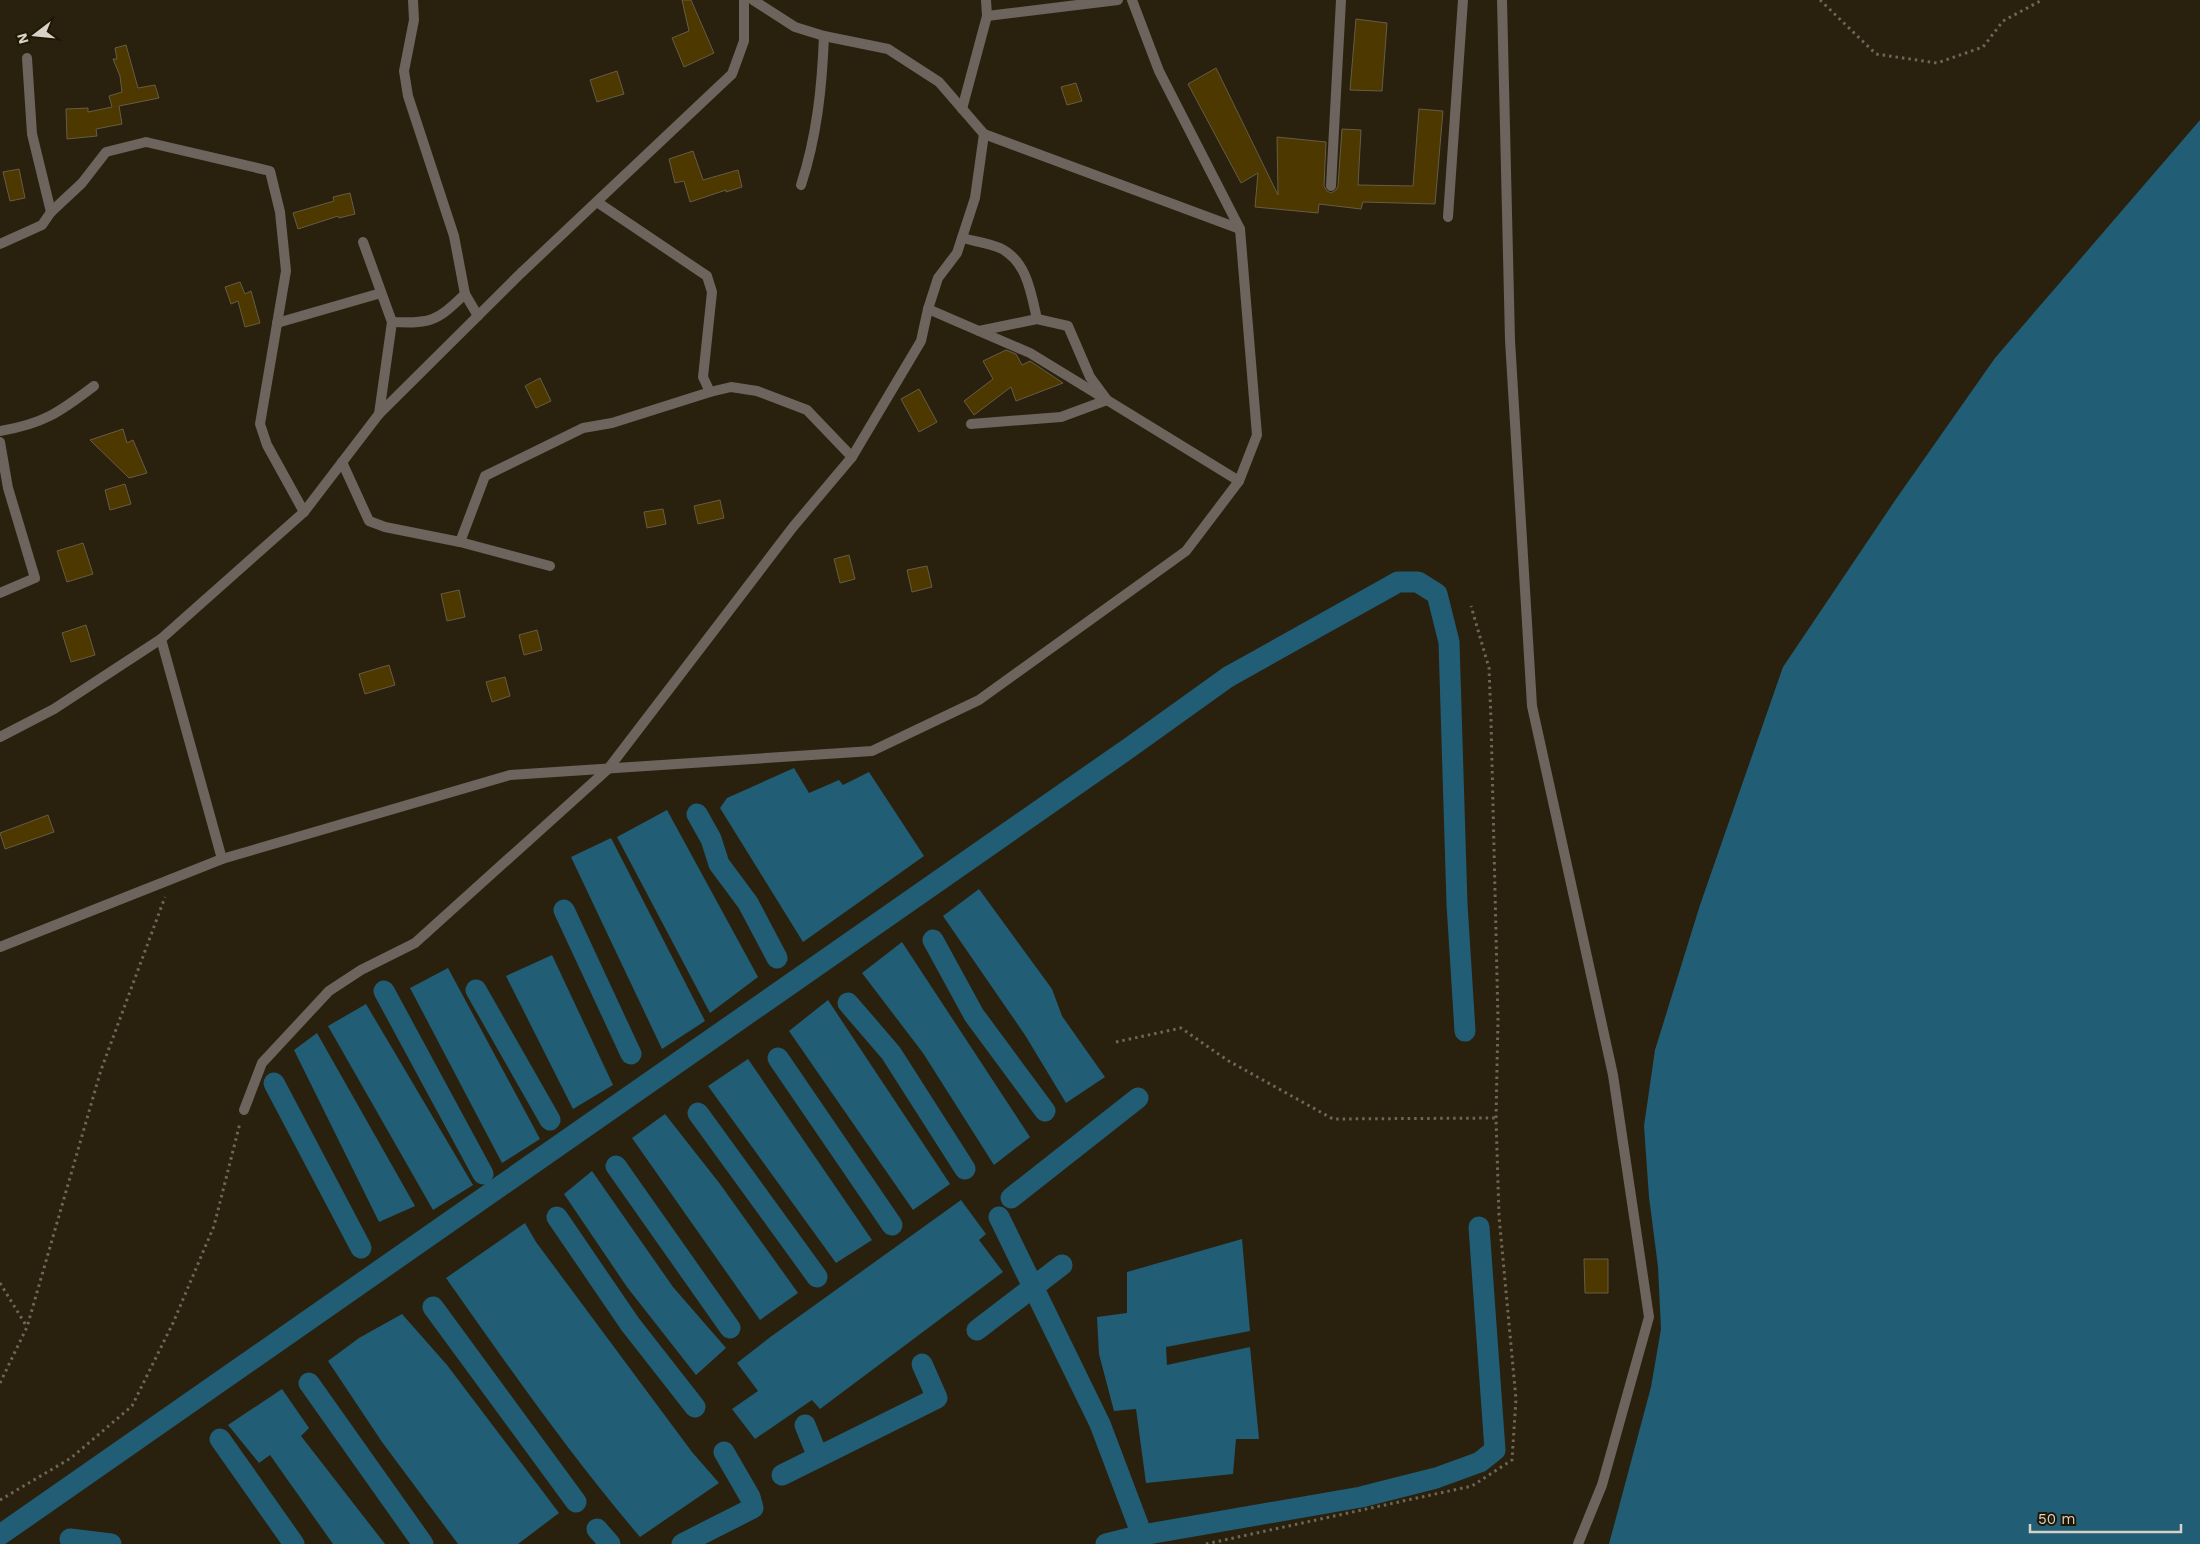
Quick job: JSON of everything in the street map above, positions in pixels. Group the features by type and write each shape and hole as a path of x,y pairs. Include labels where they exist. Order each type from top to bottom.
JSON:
{"street":[{"path":"413,0 414,20 404,71 408,96 454,236 465,294 478,316"},
{"path":"0,737 54,708 161,639 304,512 379,414 478,316 732,74 744,41 744,0"},
{"path":"753,0 795,27 824,36 888,49 939,82 984,134 1240,229"},
{"path":"962,109 987,16 986,0"},
{"path":"987,16 1061,4 1118,0"},
{"path":"0,947 222,858 510,774 608,769 711,760 872,752 979,700 1186,551 1239,481 1257,435 1240,229 1159,71 1132,0"},
{"path":"1331,186 1341,0"},
{"path":"1448,217 1462,0"},
{"path":"1502,0 1510,340 1532,706 1613,1075 1649,1317 1602,1485 1578,1544"},
{"path":"802,185 811,156 822,88 824,36"},
{"path":"27,58 32,134 51,212"},
{"path":"244,1110 262,1063 329,992 361,970 415,943 608,769 794,527 852,457 921,341 928,309 938,278 957,253 975,198 984,134"},
{"path":"0,244 42,224 51,212 82,183 106,152 146,142 270,171 280,212 286,271 260,424 266,446 304,512"},
{"path":"598,202 707,276 712,292 703,377 710,392"},
{"path":"962,238 1000,248 1012,256 1028,280 1036,319"},
{"path":"363,242 392,322 379,414"},
{"path":"277,323 381,293"},
{"path":"392,322 420,323 444,314 465,294"},
{"path":"928,309 1030,353 1239,481"},
{"path":"979,331 1036,319 1068,326 1090,377 1108,400"},
{"path":"0,431 26,427 62,411 94,386"},
{"path":"460,542 485,476 583,428 612,423 730,387 757,391 807,410 852,457"},
{"path":"970,424 1061,417 1108,400"},
{"path":"0,442 8,488 35,578 0,593"},
{"path":"342,462 370,521 385,527 460,542 550,566"},
{"path":"161,639 222,858"}],"path":[{"path":"1820,0 1876,54 1937,63 1983,47 2003,21 2042,0"},
{"path":"1206,1544 1472,1486 1512,1460 1516,1399 1498,1216 1496,1118 1498,1019 1489,668 1471,606"},
{"path":"0,1383 27,1327 101,1070 156,924 170,880"},
{"path":"1116,1042 1181,1028 1227,1060 1333,1119 1496,1118"},
{"path":"0,1500 71,1458 132,1406 173,1323 214,1226 244,1110"},
{"path":"0,1283 27,1327"}],"water":[{"path":"2200,120 2200,1544 1609,1544 1651,1387 1661,1329 1658,1267 1649,1197 1644,1126 1655,1050 1700,905 1783,667 1896,499 1995,358"},
{"path":"794,768 809,793 839,780 843,785 869,772 924,856 803,942 720,808 727,798"},
{"path":"667,810 758,977 710,1013 617,837"},
{"path":"611,838 705,1021 662,1049 571,857"},
{"path":"979,889 1052,989 1062,1016 1105,1077 1066,1103 1025,1035 943,916"},
{"path":"902,942 1030,1137 994,1165 923,1053 862,973"},
{"path":"552,955 613,1085 573,1109 506,976"},
{"path":"448,968 540,1139 502,1163 410,988"},
{"path":"828,1000 950,1184 913,1210 789,1031"},
{"path":"366,1004 473,1185 433,1210 328,1026"},
{"path":"317,1033 415,1206 379,1222 294,1050"},
{"path":"748,1059 872,1240 836,1263 708,1086"},
{"path":"665,1114 720,1184 798,1293 760,1320 632,1138"},
{"path":"592,1171 673,1287 726,1348 696,1375 627,1287 564,1194"},
{"path":"961,1200 986,1234 979,1240 1003,1272 820,1409 812,1400 755,1439 732,1409 758,1391 737,1363"},
{"path":"525,1223 536,1242 692,1452 719,1483 640,1537 564,1442 446,1278"},
{"path":"1242,1239 1250,1331 1166,1347 1167,1365 1250,1347 1259,1439 1236,1439 1233,1474 1146,1483 1136,1409 1114,1411 1099,1354 1097,1317 1127,1313 1127,1272"},
{"path":"402,1314 447,1365 559,1513 518,1544 458,1544 382,1442 328,1361 359,1338"},
{"path":"282,1389 309,1428 301,1436 385,1544 333,1544 270,1455 259,1463 228,1425"}],"building":[{"path":"682,0 691,0 714,53 684,67 672,38 689,31"},
{"path":"1356,19 1387,23 1382,91 1350,90"},
{"path":"126,45 138,88 155,85 159,98 119,106 122,124 96,129 97,136 67,139 66,109 88,108 88,112 112,107 109,96 122,92 120,76 113,59 117,59 115,48"},
{"path":"1216,68 1278,195 1277,137 1326,142 1324,186 1331,193 1338,186 1342,129 1361,130 1358,185 1413,186 1419,109 1443,111 1435,204 1363,202 1361,209 1319,204 1318,213 1255,207 1258,173 1241,183 1188,84"},
{"path":"617,71 624,94 597,102 590,80"},
{"path":"1076,83 1082,101 1067,105 1061,87"},
{"path":"693,151 703,180 738,170 742,187 726,192 726,190 690,202 684,181 675,183 669,159"},
{"path":"19,169 25,198 10,201 3,172"},
{"path":"350,193 355,214 339,218 338,216 298,229 293,213 334,201 333,197"},
{"path":"240,282 245,294 251,291 260,323 245,327 238,301 231,304 225,287"},
{"path":"1006,350 1016,354 1022,365 1030,361 1063,383 1016,401 1011,387 974,415 964,401 993,379 983,361"},
{"path":"540,378 551,401 536,408 525,386"},
{"path":"919,389 937,422 919,432 901,399"},
{"path":"123,429 127,443 133,440 147,473 129,478 90,440"},
{"path":"125,484 131,504 110,510 105,490"},
{"path":"720,500 724,518 698,524 694,506"},
{"path":"663,509 666,524 647,528 644,512"},
{"path":"83,543 93,574 67,582 57,551"},
{"path":"849,555 855,579 840,583 834,559"},
{"path":"927,566 932,587 912,592 907,570"},
{"path":"459,590 465,617 447,621 441,594"},
{"path":"86,625 95,655 71,662 62,633"},
{"path":"537,630 542,650 524,655 519,635"},
{"path":"389,665 395,685 365,694 359,674"},
{"path":"505,677 510,696 492,702 486,682"},
{"path":"48,815 54,832 5,849 0,833"},
{"path":"1584,1259 1608,1259 1608,1293 1585,1293"}],"waterway":[{"path":"0,1535 1228,677 1398,582 1418,582 1437,594 1449,642 1457,904 1465,1031"},
{"path":"697,814 711,839 719,864 748,903 777,958"},
{"path":"564,910 631,1054"},
{"path":"933,940 974,1015 1045,1111"},
{"path":"476,990 550,1120"},
{"path":"384,991 483,1174"},
{"path":"848,1003 891,1053 965,1169"},
{"path":"778,1058 892,1225"},
{"path":"274,1083 361,1248"},
{"path":"1011,1198 1138,1098"},
{"path":"698,1113 817,1277"},
{"path":"616,1166 730,1328"},
{"path":"557,1217 630,1324 695,1407"},
{"path":"999,1217 1100,1424 1142,1535 1106,1544"},
{"path":"1142,1535 1361,1497 1436,1478 1480,1462 1495,1450 1479,1227"},
{"path":"977,1330 1062,1265"},
{"path":"433,1307 576,1502"},
{"path":"782,1475 937,1398 922,1364"},
{"path":"309,1383 423,1544"},
{"path":"805,1425 818,1457"},
{"path":"220,1439 294,1544"},
{"path":"682,1544 753,1508 750,1497 724,1452"},
{"path":"597,1529 610,1544"},
{"path":"70,1539 111,1544"}]}
